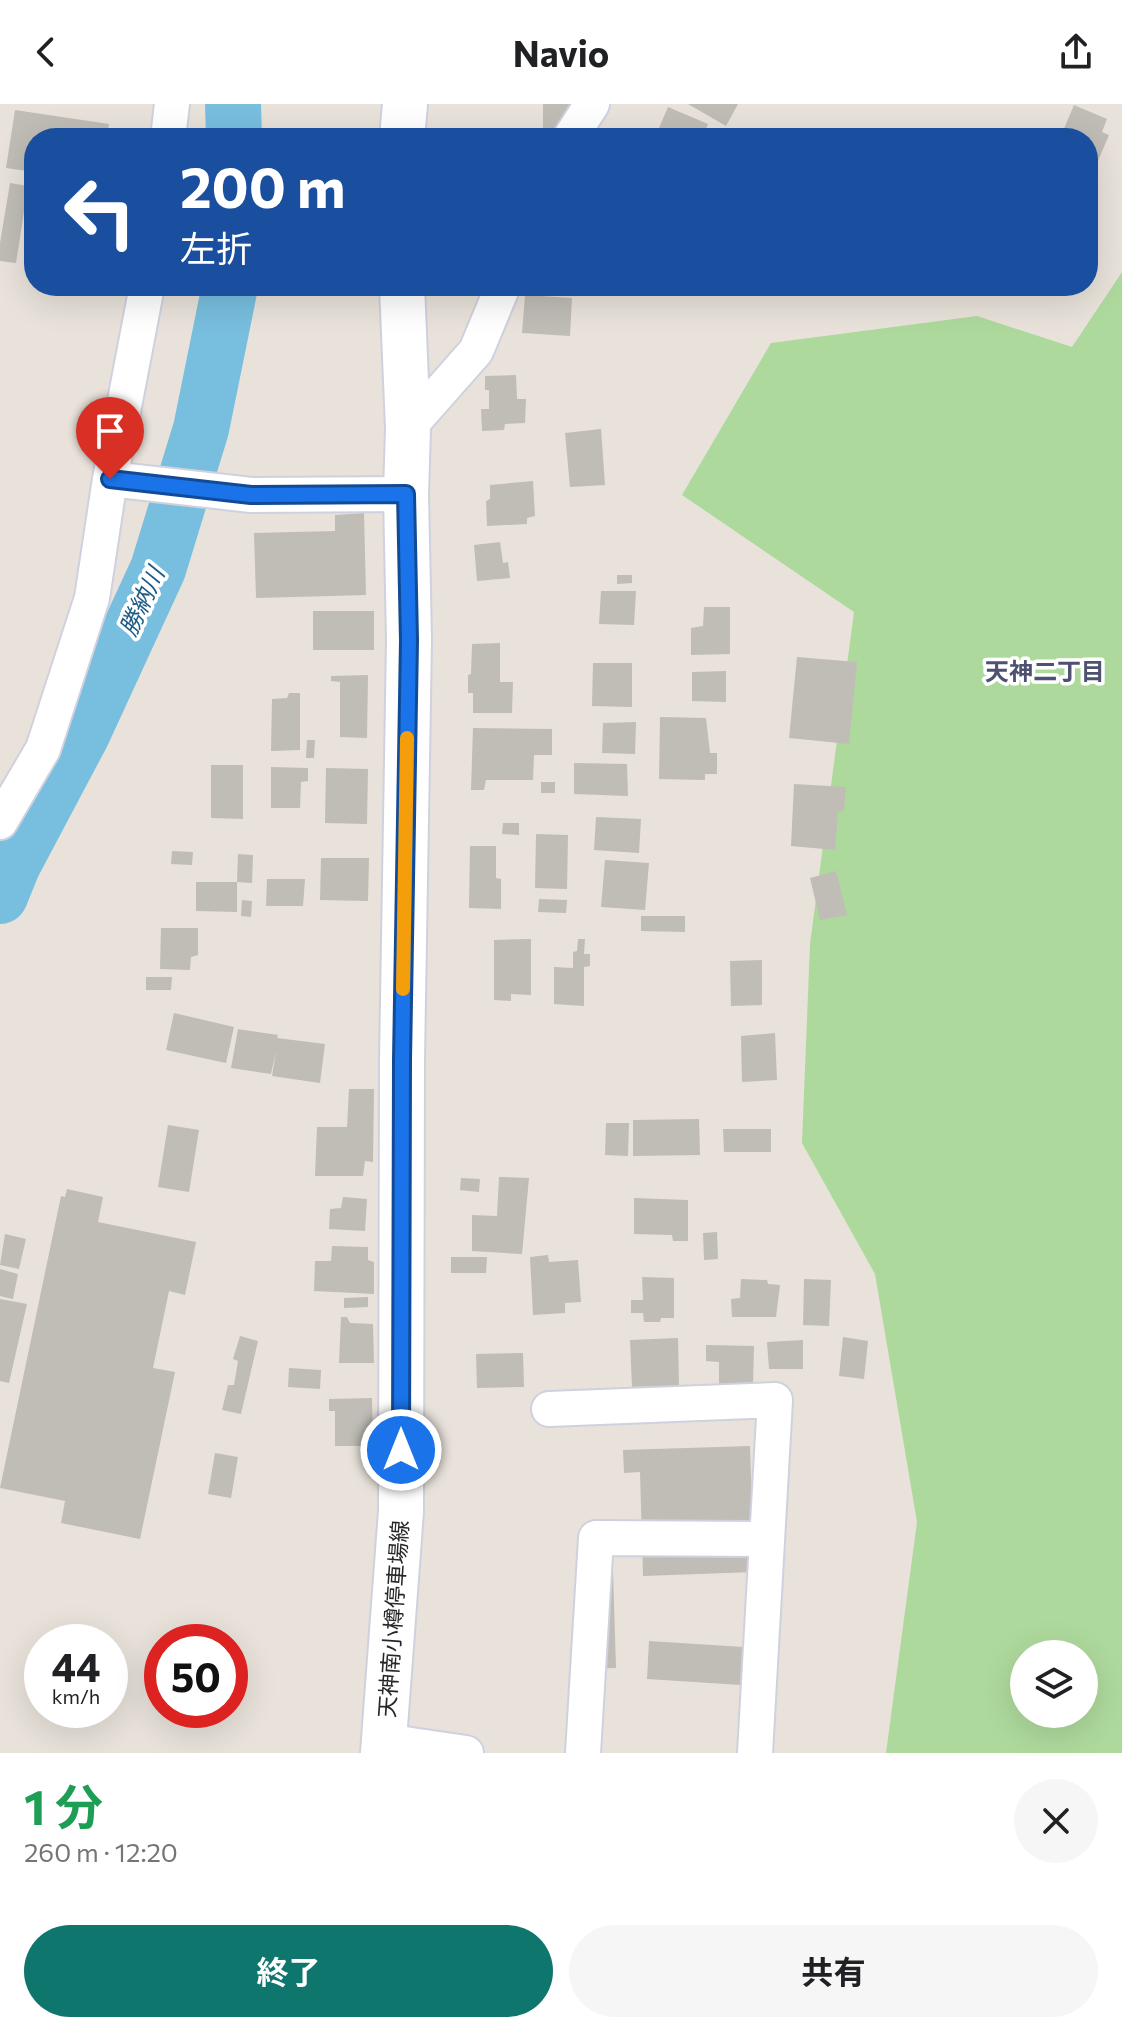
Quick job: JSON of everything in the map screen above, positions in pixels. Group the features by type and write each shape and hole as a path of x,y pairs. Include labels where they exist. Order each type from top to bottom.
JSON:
{"main road":[{"path":"403,128 405,104"},
{"name":"天神南小樽停車場線","path":"384,1747 401,1511 402,1060 409,640 408,428 402,296"}],"street":[{"path":"169,128 172,104"},
{"path":"576,128 592,104"},
{"path":"0,822 43,749 92,598 110,479 145,296"},
{"path":"408,428 476,351 499,296"},
{"path":"110,479 251,495 406,494"},
{"path":"549,1409 775,1400 755,1753"},
{"path":"583,1753 596,1538 767,1539"},
{"path":"384,1747 466,1753"}],"green space":[{"path":"1122,272 1122,1753 886,1753 917,1522 875,1274 802,1143 810,944 854,612 682,495 771,343 977,316 1072,347"}],"building":[{"path":"543,104 576,104 574,128 543,128"},
{"path":"688,104 738,104 726,126"},
{"path":"1074,105 1107,119 1102,132 1109,135 1098,161 1098,128 1064,128"},
{"path":"668,107 708,124 706,128 659,128"},
{"path":"15,110 109,124 108,128 24,128 24,171 6,168"},
{"path":"10,183 24,185 24,212 16,263 0,261"},
{"path":"525,296 572,298 570,336 522,333"},
{"path":"516,375 517,399 526,399 525,423 505,424 504,430 482,431 481,409 489,409 485,376"},
{"path":"601,429 605,485 570,487 565,433"},
{"path":"533,481 535,516 527,518 527,524 487,526 486,501 490,499 490,485"},
{"path":"364,513 366,595 256,598 254,533 335,531 335,515"},
{"path":"500,542 503,563 508,562 510,578 477,581 474,545"},
{"path":"617,575 632,575 632,583 617,584"},
{"path":"601,591 636,591 634,625 599,624"},
{"path":"704,607 730,607 730,654 691,655 691,628 703,626"},
{"path":"313,611 374,611 374,650 313,650"},
{"path":"500,643 500,682 513,682 512,713 473,713 473,693 468,693 472,644"},
{"path":"797,657 857,662 849,744 789,738"},
{"path":"593,663 632,663 632,707 592,706"},
{"path":"726,671 726,702 692,701 692,672"},
{"path":"368,675 367,738 340,737 340,682 331,681 331,676"},
{"path":"289,693 300,693 300,750 271,751 272,699 287,698"},
{"path":"660,717 706,718 710,753 717,753 717,774 705,774 705,780 659,779"},
{"path":"636,722 635,754 602,753 603,723"},
{"path":"473,728 552,729 552,755 534,755 533,780 486,780 484,790 471,790"},
{"path":"307,740 315,740 314,758 306,758"},
{"path":"574,763 627,764 628,796 574,794"},
{"path":"211,765 243,765 243,819 211,818"},
{"path":"271,767 308,768 308,781 301,782 300,808 271,808"},
{"path":"326,768 368,769 367,824 325,823"},
{"path":"541,782 555,782 555,793 541,793"},
{"path":"794,784 846,787 844,811 838,812 835,850 791,846"},
{"path":"596,817 641,819 639,853 594,850"},
{"path":"503,823 519,823 519,835 502,834"},
{"path":"536,834 568,835 567,889 535,888"},
{"path":"470,846 496,846 496,878 501,879 501,909 469,908"},
{"path":"172,851 193,852 192,865 171,864"},
{"path":"238,854 253,855 252,883 237,882"},
{"path":"321,858 369,858 368,901 320,900"},
{"path":"605,860 649,863 645,910 601,907"},
{"path":"836,871 847,915 820,920 810,878"},
{"path":"267,879 305,879 303,906 266,906"},
{"path":"196,882 237,882 237,912 196,911"},
{"path":"539,899 567,900 566,913 538,912"},
{"path":"242,900 252,901 251,917 241,916"},
{"path":"641,916 685,916 685,932 641,931"},
{"path":"161,928 198,928 198,955 191,957 190,970 160,969"},
{"path":"531,939 531,995 511,994 511,1001 494,1000 494,940"},
{"path":"578,939 585,939 584,954 590,954 590,966 584,967 584,1006 554,1004 554,967 573,968 573,952 577,951"},
{"path":"762,960 762,1005 731,1006 730,961"},
{"path":"146,977 172,977 171,990 146,990"},
{"path":"174,1013 234,1027 226,1063 166,1050"},
{"path":"238,1029 325,1044 320,1083 272,1076 276,1051 271,1074 231,1068"},
{"path":"775,1033 777,1080 742,1082 741,1036"},
{"path":"349,1089 374,1089 373,1162 365,1161 363,1176 315,1176 317,1127 347,1127"},
{"path":"699,1119 700,1155 633,1156 633,1120"},
{"path":"606,1123 629,1123 628,1156 605,1155"},
{"path":"168,1125 199,1130 189,1192 158,1187"},
{"path":"723,1129 771,1129 771,1152 724,1152"},
{"path":"499,1177 529,1178 522,1254 472,1251 472,1215 497,1216"},
{"path":"461,1178 480,1179 479,1192 460,1190"},
{"path":"67,1189 103,1197 98,1222 196,1242 185,1295 169,1291 153,1368 175,1372 140,1539 61,1523 65,1501 0,1488 61,1196 65,1197"},
{"path":"343,1197 367,1199 365,1231 329,1229 330,1209 341,1208"},
{"path":"634,1198 688,1200 688,1241 673,1241 672,1235 634,1234"},
{"path":"717,1232 718,1259 704,1260 703,1233"},
{"path":"5,1234 26,1239 19,1269 0,1265"},
{"path":"332,1246 368,1247 368,1260 374,1262 374,1294 314,1291 315,1261 331,1261"},
{"path":"548,1255 549,1262 578,1260 581,1302 565,1303 565,1313 533,1315 530,1257"},
{"path":"451,1257 487,1257 486,1273 451,1273"},
{"path":"0,1269 18,1274 13,1299 0,1296"},
{"path":"642,1277 674,1278 674,1318 644,1322 643,1313 631,1313 631,1300 643,1300"},
{"path":"741,1279 767,1280 768,1284 780,1285 776,1317 732,1317 731,1299 740,1298"},
{"path":"804,1279 831,1280 829,1326 803,1325"},
{"path":"368,1297 368,1307 344,1308 344,1298"},
{"path":"0,1299 27,1304 9,1383 0,1381"},
{"path":"341,1317 347,1317 350,1323 373,1324 374,1363 339,1363"},
{"path":"240,1336 258,1341 241,1414 222,1410 228,1385 234,1385 238,1361 233,1359"},
{"path":"843,1337 868,1341 864,1379 839,1376"},
{"path":"678,1338 679,1386 632,1387 630,1340"},
{"path":"803,1340 803,1369 769,1369 767,1342"},
{"path":"706,1345 754,1346 753,1385 719,1384 719,1362 706,1361"},
{"path":"523,1353 524,1387 477,1388 476,1354"},
{"path":"289,1368 321,1370 320,1389 288,1387"},
{"path":"372,1398 373,1446 335,1446 335,1411 329,1411 329,1399"},
{"path":"750,1446 754,1572 643,1576 640,1472 624,1473 623,1450"},
{"path":"215,1453 238,1457 231,1498 208,1494"},
{"path":"613,1571 616,1668 581,1669 578,1572"},
{"path":"649,1641 759,1648 757,1686 647,1679"}],"waterway":[{"name":"勝納川","path":"233,104 234,128"},
{"name":"勝納川","path":"0,896 13,864 82,734 158,569 201,429 228,296"}],"slow traffic":[{"path":"403,989 407,738"}],"district":[{"name":"天神二丁目","path":"1045,670"}],"route":[{"path":"110,479 251,495 406,494 409,640 402,1060 401,1450"}]}
